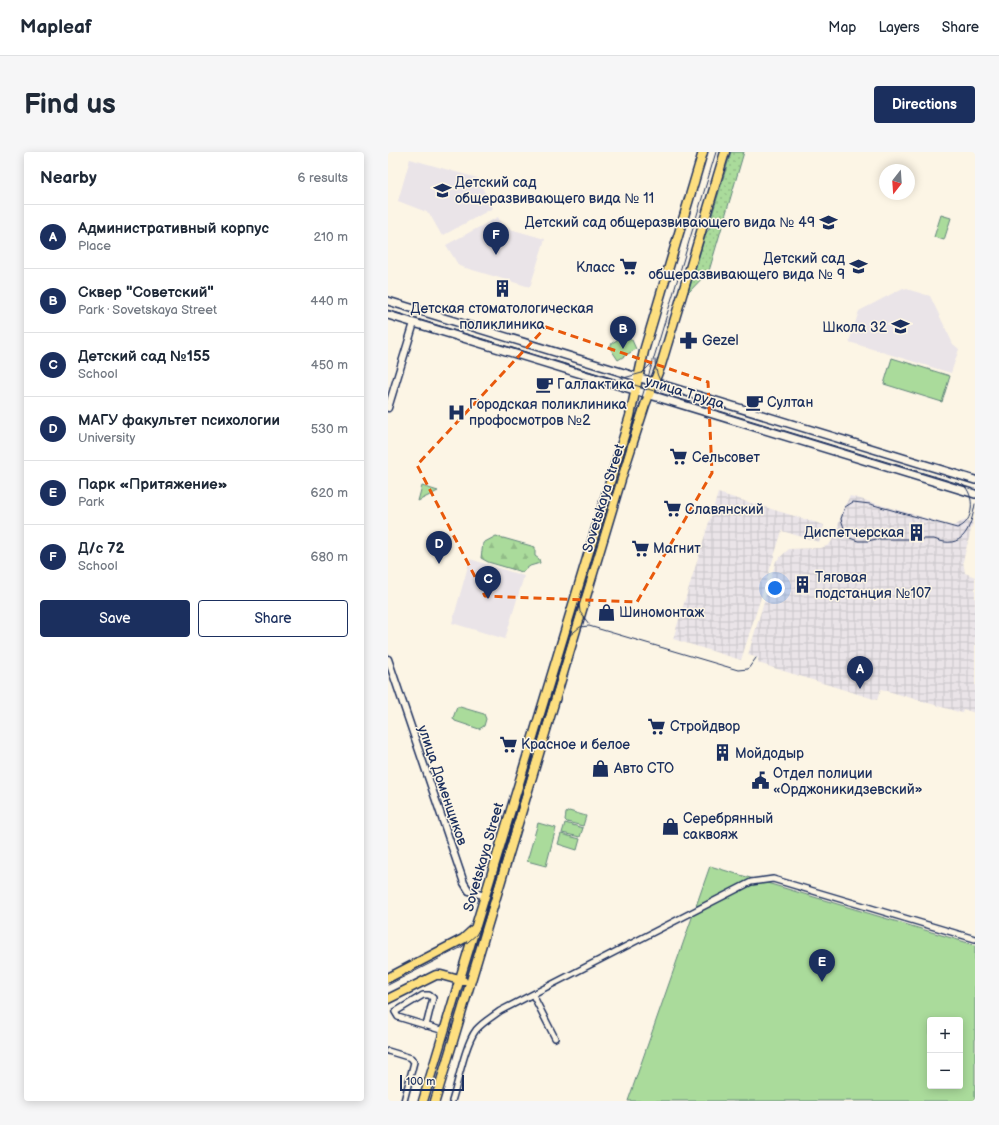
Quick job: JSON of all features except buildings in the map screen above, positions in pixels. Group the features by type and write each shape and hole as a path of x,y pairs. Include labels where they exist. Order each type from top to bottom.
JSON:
{"main road":[{"name":"Sovetskaya Street","path":"423,1101 630,416 646,345 703,152"},
{"name":"Sovetskaya Street","path":"435,1101 578,623 649,394 664,357 725,152"},
{"name":"улица Труда","path":"388,301 975,480"},
{"name":"улица Труда","path":"388,315 975,494"},
{"path":"568,620 578,623"},
{"name":"улица Доменщиков","path":"485,896 495,899"},
{"path":"388,978 462,939 475,928"},
{"path":"388,999 436,975 442,975 470,983"}],"street":[{"path":"388,408 414,323"},
{"name":"улица Доменщиков","path":"388,659 464,883 469,891 485,896"},
{"path":"452,1101 469,1043 475,1031 484,1022 500,1011 751,882 760,879 773,879 975,939"},
{"path":"533,994 555,1038"},
{"path":"426,1026 433,998 429,995 423,995 395,1012 398,1017 426,1026 444,1031"},
{"path":"388,1051 411,1058 414,1062 404,1101"}],"highlighted area":[{"path":"546,327 708,382 712,473 637,602 485,596 417,465"}],"shaded area":[{"name":"Детский сад общеразвивающего вида № 11","path":"410,159 477,178 493,208 442,236 429,213 398,201"},
{"path":"498,217 503,227 545,239 530,287 459,266 446,245"},
{"name":"Школа 32","path":"903,288 930,296 953,344 959,349 951,373 849,342 859,311"},
{"path":"718,493 824,525 819,542 782,531 741,660 673,639"},
{"path":"850,496 953,526 965,520 973,522 963,561 965,573 975,577 975,713 963,709 962,713 881,689 877,700 758,663 758,658 748,655 776,561 789,549 821,548 829,545 835,536 843,509"},
{"path":"470,559 524,576 505,639 452,623"}],"green space":[{"path":"731,152 744,152 709,271 688,293 706,233 710,228 709,225"},
{"path":"941,215 951,218 944,240 934,237"},
{"path":"622,337 632,340 636,349 618,360 610,348 612,343"},
{"path":"892,358 950,376 942,402 884,384"},
{"path":"422,486 438,491 418,501"},
{"path":"496,536 535,547 535,556 539,559 540,563 530,566 522,572 488,562 481,558 483,543"},
{"path":"457,707 484,714 486,719 484,726 479,729 455,721 453,718"},
{"path":"569,811 586,816 583,826 567,822 565,820 566,813"},
{"path":"538,823 556,828 546,866 527,861"},
{"path":"565,823 583,828 580,837 562,833"},
{"path":"561,834 580,839 577,850 558,844"},
{"path":"710,866 975,945 975,1101 628,1101"}],"tram line":[{"path":"388,985 462,947 476,935 484,921 716,152"},
{"path":"388,310 963,485 970,495 970,515 963,525 957,528 870,504 853,502 845,507 841,519 846,534 850,538 858,541 876,539 934,539 944,542 952,542 959,540 968,529 975,504"},
{"path":"655,360 656,370 662,384 673,394"},
{"path":"620,379 642,373 651,364"},
{"path":"579,603 580,612 589,624"},
{"path":"569,636 580,627 589,626 738,670 748,669 756,658"}],"place":[{"name":"Детский сад общеразвивающего вида № 11","path":"442,190"},
{"name":"Детский сад общеразвивающего вида № 49","path":"828,222"},
{"name":"Д/с 72","path":"496,255"},
{"name":"Детский сад общеразвивающего вида № 9","path":"858,266"},
{"name":"Класс","path":"628,267"},
{"name":"Детская стоматологическая поликлиника","path":"502,288"},
{"name":"Школа 32","path":"900,327"},
{"name":"Gezel","path":"689,340"},
{"name":"Сквер \"Советский\"","path":"623,349"},
{"name":"Галлактика","path":"544,384"},
{"name":"Султан","path":"754,402"},
{"name":"Городская поликлиника профосмотров №2","path":"456,412"},
{"name":"Сельсовет","path":"679,457"},
{"name":"Славянский","path":"672,509"},
{"name":"Диспетчерская","path":"917,532"},
{"name":"Магнит","path":"640,548"},
{"name":"МАГУ факультет психологии","path":"439,564"},
{"name":"Тяговая подстанция №107","path":"802,585"},
{"name":"Детский сад №155","path":"488,599"},
{"name":"Шиномонтаж","path":"606,612"},
{"name":"Административный корпус","path":"860,689"},
{"name":"Стройдвор","path":"657,726"},
{"name":"Красное и белое","path":"508,744"},
{"name":"Мойдодыр","path":"722,753"},
{"name":"Авто СТО","path":"601,768"},
{"name":"Отдел полиции «Орджоникидзевский»","path":"760,781"},
{"name":"Серебрянный саквояж","path":"670,826"},
{"name":"Парк «Притяжение»","path":"822,982"}]}
